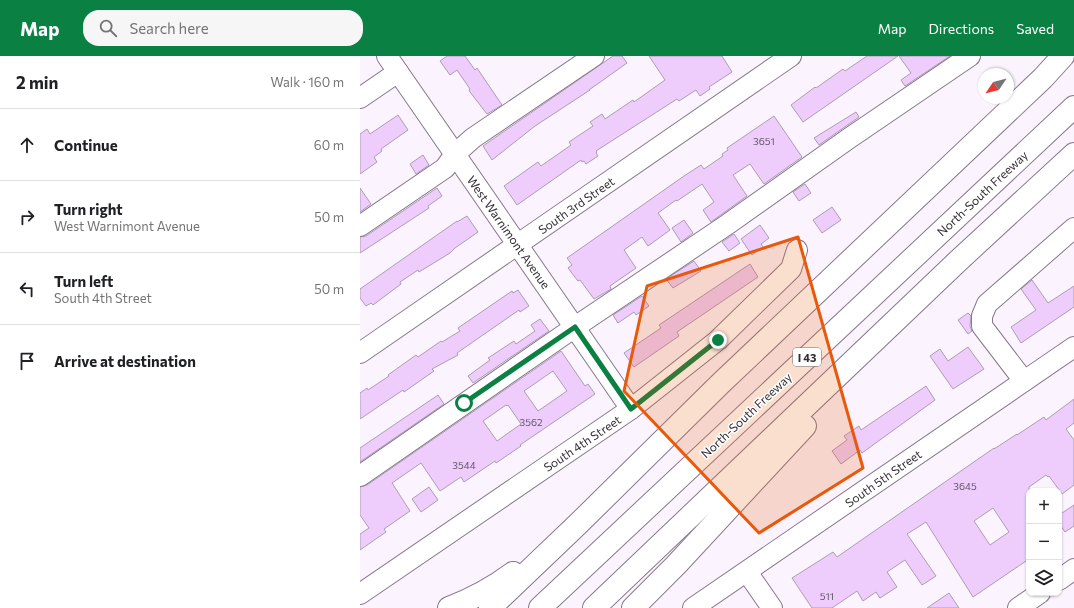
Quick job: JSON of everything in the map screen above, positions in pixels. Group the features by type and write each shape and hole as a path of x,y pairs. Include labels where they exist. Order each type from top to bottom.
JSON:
{"highway":[{"path":"490,608 578,524 720,384 1043,78 1063,56"},
{"path":"1043,78 1074,57"},
{"name":"North-South Freeway","path":"540,608 1074,107"},
{"path":"594,608 958,261 1074,154"},
{"path":"633,608 676,565 958,261"},
{"path":"450,608 467,601 496,585 578,524"}],"street":[{"name":"South 3rd Street","path":"360,354 518,245 766,63 791,56"},
{"path":"360,476 970,56"},
{"path":"360,226 445,168 455,154 473,138 583,59"},
{"path":"360,98 392,64"},
{"name":"West Warnimont Avenue","path":"392,64 631,409"},
{"path":"1024,381 982,326 982,316 987,304 1074,228"},
{"name":"South 4th Street","path":"360,594 631,409 718,340 791,269 797,250"},
{"name":"South 5th Street","path":"693,608 1074,348"},
{"path":"1062,578 1074,569"},
{"path":"747,572 772,608"},
{"path":"1018,608 1036,596"}],"highlighted area":[{"path":"798,237 863,468 759,533 624,391 647,286"}],"building":[{"path":"447,56 465,56 475,70 477,68 502,105 487,114 470,92 470,89 457,70 450,75 440,61"},
{"path":"613,56 622,56 627,63 590,90 535,126 492,160 483,146"},
{"path":"649,56 722,56 732,72 709,87 710,89 700,96 696,90 679,101 677,99 596,151 598,156 586,164 581,160 517,205 504,186 538,162 541,166 571,145 569,142 593,126 590,122 602,114 605,119 633,100 634,102 665,80"},
{"path":"867,56 898,56 803,122 791,105 815,87 816,88 843,69 845,71"},
{"path":"899,56 950,56 905,86 901,80 911,73"},
{"path":"856,112 859,117 819,145 814,138"},
{"path":"398,115 408,130 381,149 382,151 374,157 377,162 360,174 360,134 367,129 370,134"},
{"path":"774,116 802,157 764,184 750,164 733,175 747,196 711,222 703,210 714,202 702,184 677,201 676,200 658,213 670,230 648,246 642,237 624,250 636,268 610,286 611,289 594,299 580,280 578,281 568,268 572,265 567,258 684,176 701,165 704,169 723,156 722,154 728,150 727,148"},
{"path":"423,155 429,165 416,174 410,164"},
{"path":"805,184 811,193 799,201 793,192"},
{"path":"360,188 371,204 360,212"},
{"path":"437,188 442,196 428,206 429,208 360,253 360,237 366,236"},
{"path":"832,207 841,220 822,233 813,220"},
{"path":"467,216 478,232 450,253 419,272 418,270 400,282 401,284 373,305 371,303 366,306 360,298 360,289 457,221"},
{"path":"684,220 693,233 681,242 672,228"},
{"path":"760,225 769,238 761,244 763,247 752,255 741,239"},
{"path":"734,234 740,243 729,251 722,242"},
{"path":"694,261 701,271 673,288 666,279"},
{"path":"750,264 758,277 677,332 679,336 634,367 624,353 661,328 659,325"},
{"path":"1032,280 1048,303 1074,286 1074,307 1021,343 1011,327 1036,310 1021,289"},
{"path":"518,290 529,306 520,312 519,310 457,353 458,355 432,369 434,371 404,392 403,390 360,419 360,393 367,388 368,390 389,376 388,375 416,355 418,357 441,341 442,342 460,331 458,328 512,291 513,293"},
{"path":"642,296 649,306 636,315 634,312 618,323 613,315"},
{"path":"968,313 971,316 970,326 972,331 968,334 958,320"},
{"path":"540,319 549,331 473,383 468,376 490,360 488,358 514,341 516,344 535,331 531,325"},
{"path":"968,347 984,369 953,389 930,356 940,349 948,361"},
{"path":"561,351 585,386 588,384 595,394 496,463 495,461 464,482 461,477 440,491 421,463 392,483 410,511 384,529 386,532 360,550 360,534 369,528 360,515 360,487 367,485","holes":["553,371 567,391 538,411 524,391","508,405 521,424 497,441 483,421"]},
{"path":"926,386 935,400 862,453 860,450 841,464 832,451 847,440 844,436 859,426 861,430"},
{"path":"438,395 444,404 360,462 360,448"},
{"path":"1074,399 1074,423 1066,429 1074,440 1074,485 1062,494 1062,488 1058,488 1049,476 1048,477 1046,475 1029,488 1026,488 1026,561 973,597 926,522 907,534 936,576 922,585 905,560 887,572 897,587 880,598 876,592 863,601 857,591 832,608 812,608 792,578 833,552 837,557 994,448 1044,417 1046,420","holes":["993,508 1009,532 990,545 974,521"]},
{"path":"429,487 438,500 421,512 412,499"},
{"path":"1074,505 1074,526 1065,532 1062,528 1062,513"},
{"path":"949,593 959,608 927,608"}],"route":[{"path":"464,403 575,327 631,409 718,340"}]}
